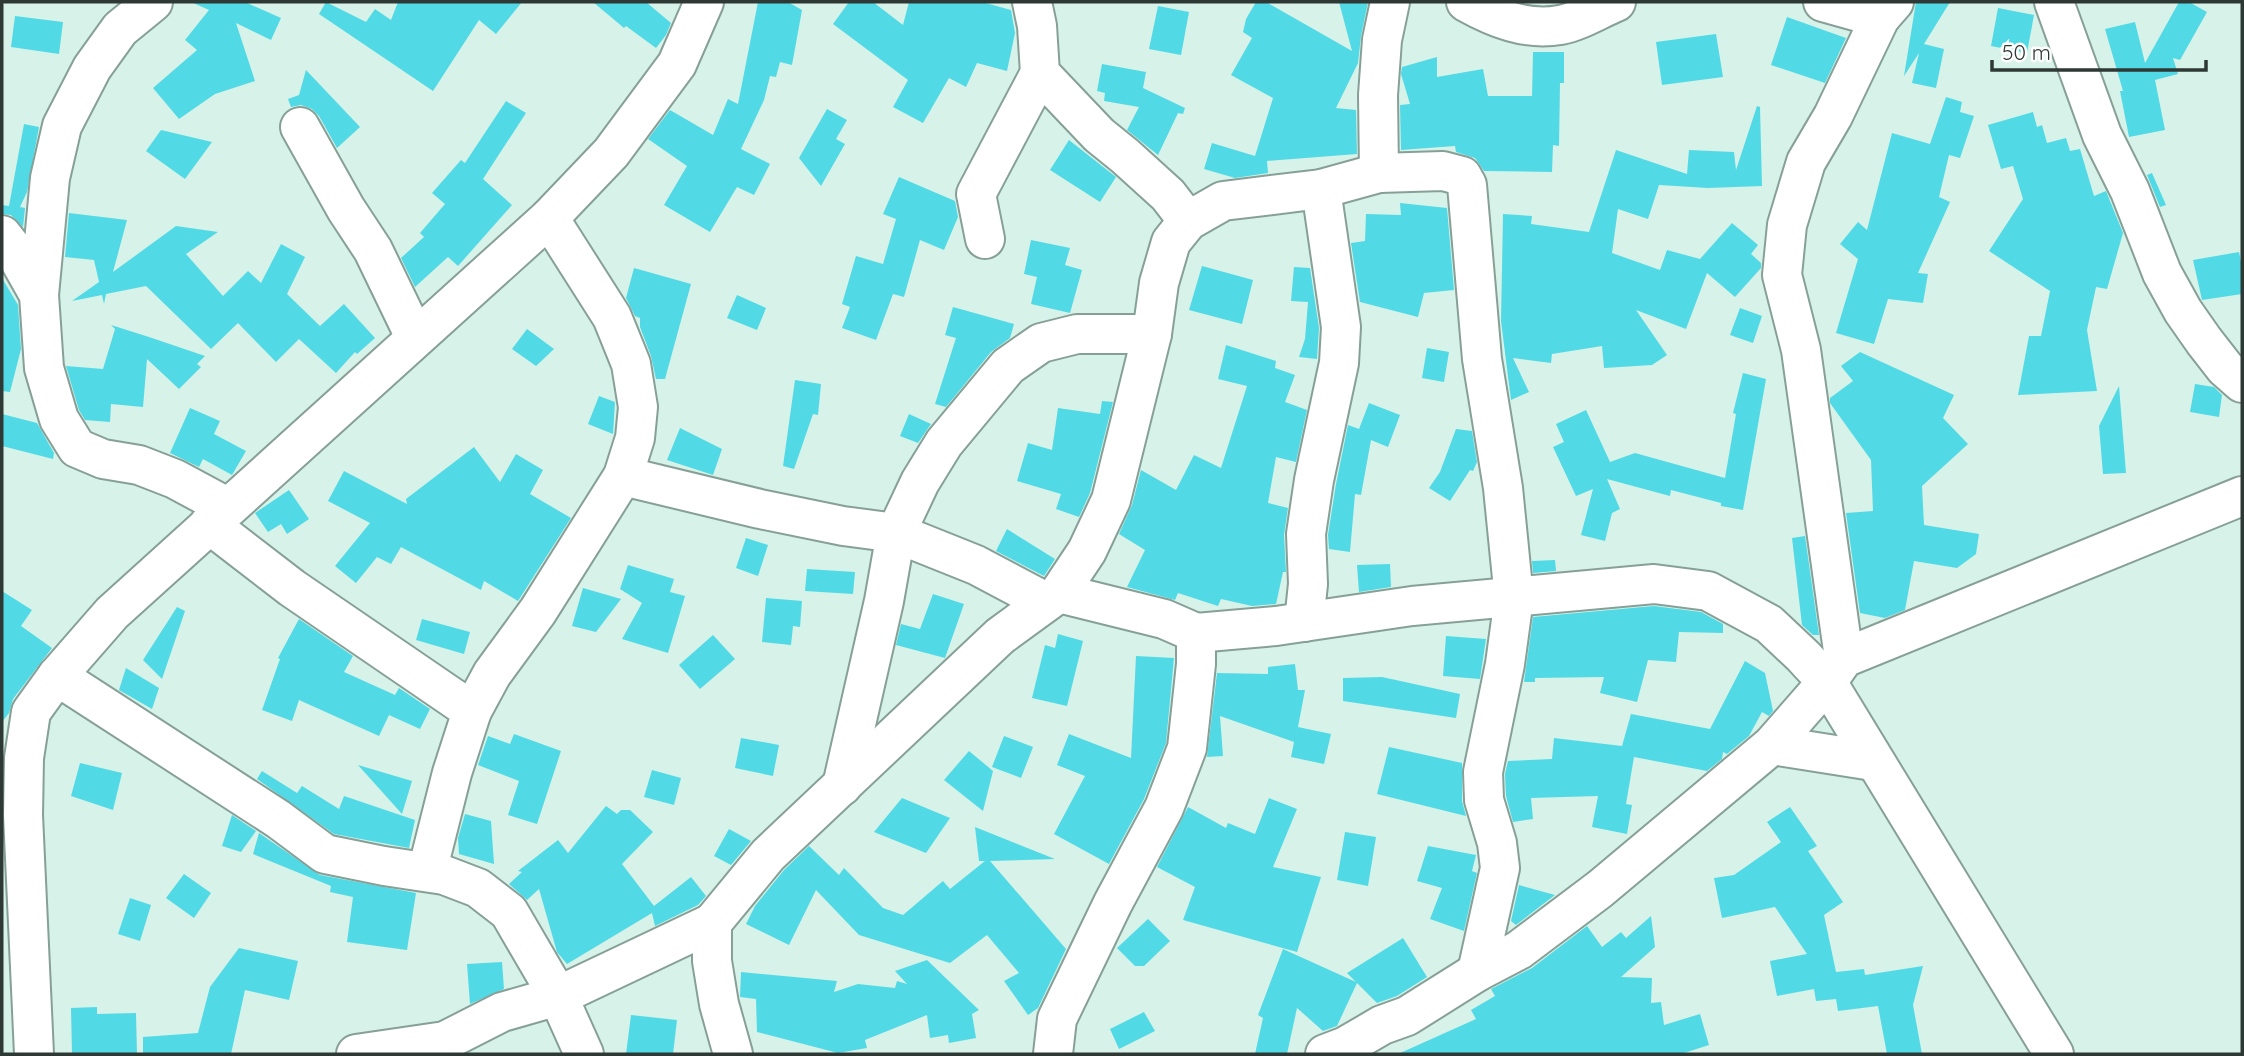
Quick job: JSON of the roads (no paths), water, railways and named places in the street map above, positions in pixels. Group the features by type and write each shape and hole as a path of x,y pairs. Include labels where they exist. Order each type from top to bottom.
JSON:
{"street":[{"path":"153,2 120,29 92,68 62,126 50,178 39,295 44,368 59,419 77,448 103,459 139,465 175,479 218,515 292,588 472,710"},
{"path":"34,1054 23,815 24,758 16,718 112,613 548,218 611,153 677,64 704,2"},
{"path":"985,239 976,194 1040,73 1037,26 1032,2"},
{"path":"1379,173 1378,95 1382,40 1390,2"},
{"path":"1466,2 1491,16 1524,26 1562,25 1616,2"},
{"path":"1824,2 1887,10 1833,116 1806,162 1787,225 1782,275 1801,350 1835,670 1858,731 1873,761 2054,1054"},
{"path":"2054,2 2102,135 2130,191 2162,273 2183,311 2204,341 2225,368 2242,383"},
{"path":"1040,73 1099,135 1168,195 1188,221"},
{"path":"300,127 346,209 373,250 415,337"},
{"path":"356,1054 452,1048 502,1012 558,996 712,923 768,855 1000,636 1053,597 1087,551 1111,500 1152,334 1159,284 1171,243 1188,221 1223,201 1321,189 1379,173 1443,171 1462,176 1467,185 1482,359 1503,488 1514,598 1483,772 1484,800 1497,843 1500,868 1477,972"},
{"path":"1304,622 1308,584 1306,534 1340,351 1340,327 1321,189"},
{"path":"428,872 452,773 472,710 492,674 538,611 623,476 635,438 638,407 631,364 612,317 548,218"},
{"path":"5,247 39,295"},
{"path":"842,786 884,601 896,533 920,482 944,443 1008,366 1041,343 1077,334 1152,334"},
{"path":"623,476 760,509 843,526 896,533 1053,597 1152,616 1196,633 1304,622 1412,606 1654,584 1708,591 1769,624 1835,670"},
{"path":"1339,1052 1382,1025 1407,1016 1477,972 1519,950 1590,897 1772,745 1835,670 2242,496"},
{"path":"1053,1054 1057,1019 1113,903 1164,808 1188,748 1196,633"},
{"path":"57,676 245,797 325,854 444,874 478,888 509,912 558,996 584,1054"},
{"path":"1772,745 1873,761"},
{"path":"712,923 712,961 719,1004 733,1054"}]}
